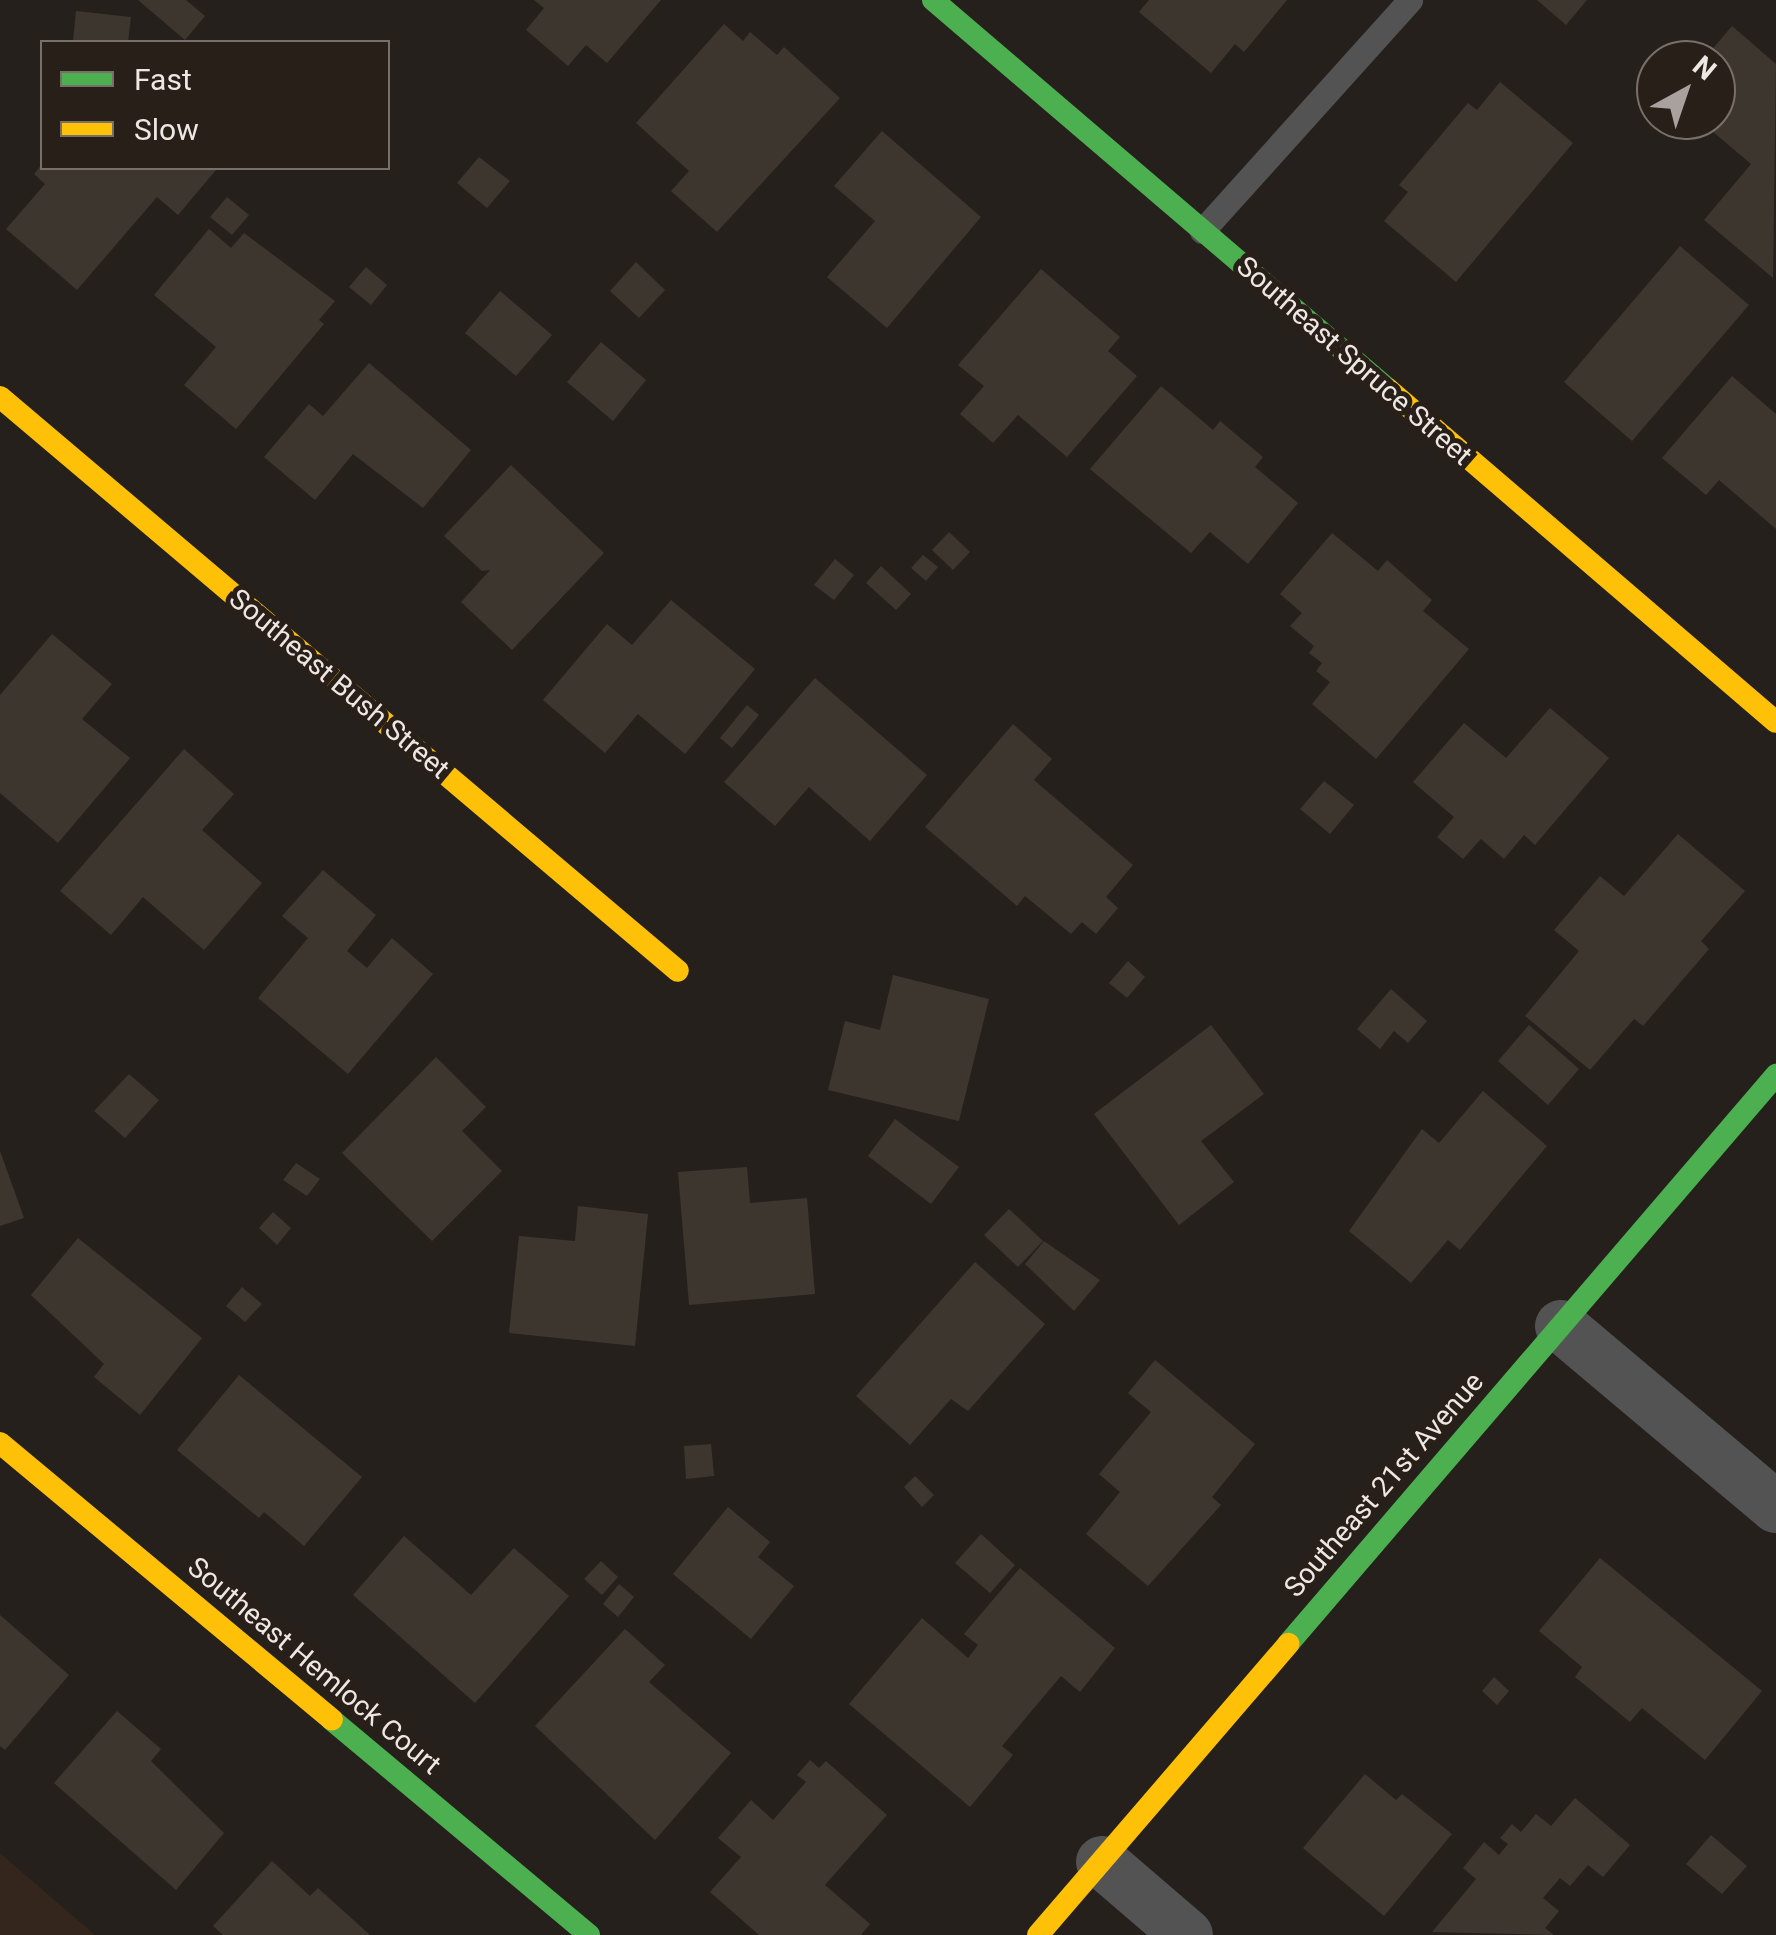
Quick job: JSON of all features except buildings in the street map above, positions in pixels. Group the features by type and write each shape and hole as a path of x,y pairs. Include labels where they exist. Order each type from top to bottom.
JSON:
{"street":[{"name":"Southeast Spruce Street","path":"933,0 1776,722"},
{"name":"Southeast Bush Street","path":"0,397 678,971"},
{"name":"Southeast 21st Avenue","path":"1038,1935 1776,1074"},
{"path":"1561,1326 1776,1507"},
{"name":"Southeast Hemlock Court","path":"0,1442 590,1935"},
{"path":"1102,1862 1188,1935"}],"lane":[{"path":"1202,231 1410,0"}],"shaded area":[{"path":"0,1853 95,1935 0,1935"}],"traffic: fast":[{"path":"933,0 1388,389"},
{"path":"1288,1644 1776,1075"},
{"path":"332,1720 589,1935"}],"traffic: slow":[{"path":"1388,389 1776,722"},
{"path":"0,397 678,971"},
{"path":"0,1443 332,1720"},
{"path":"1038,1935 1288,1644"}]}
